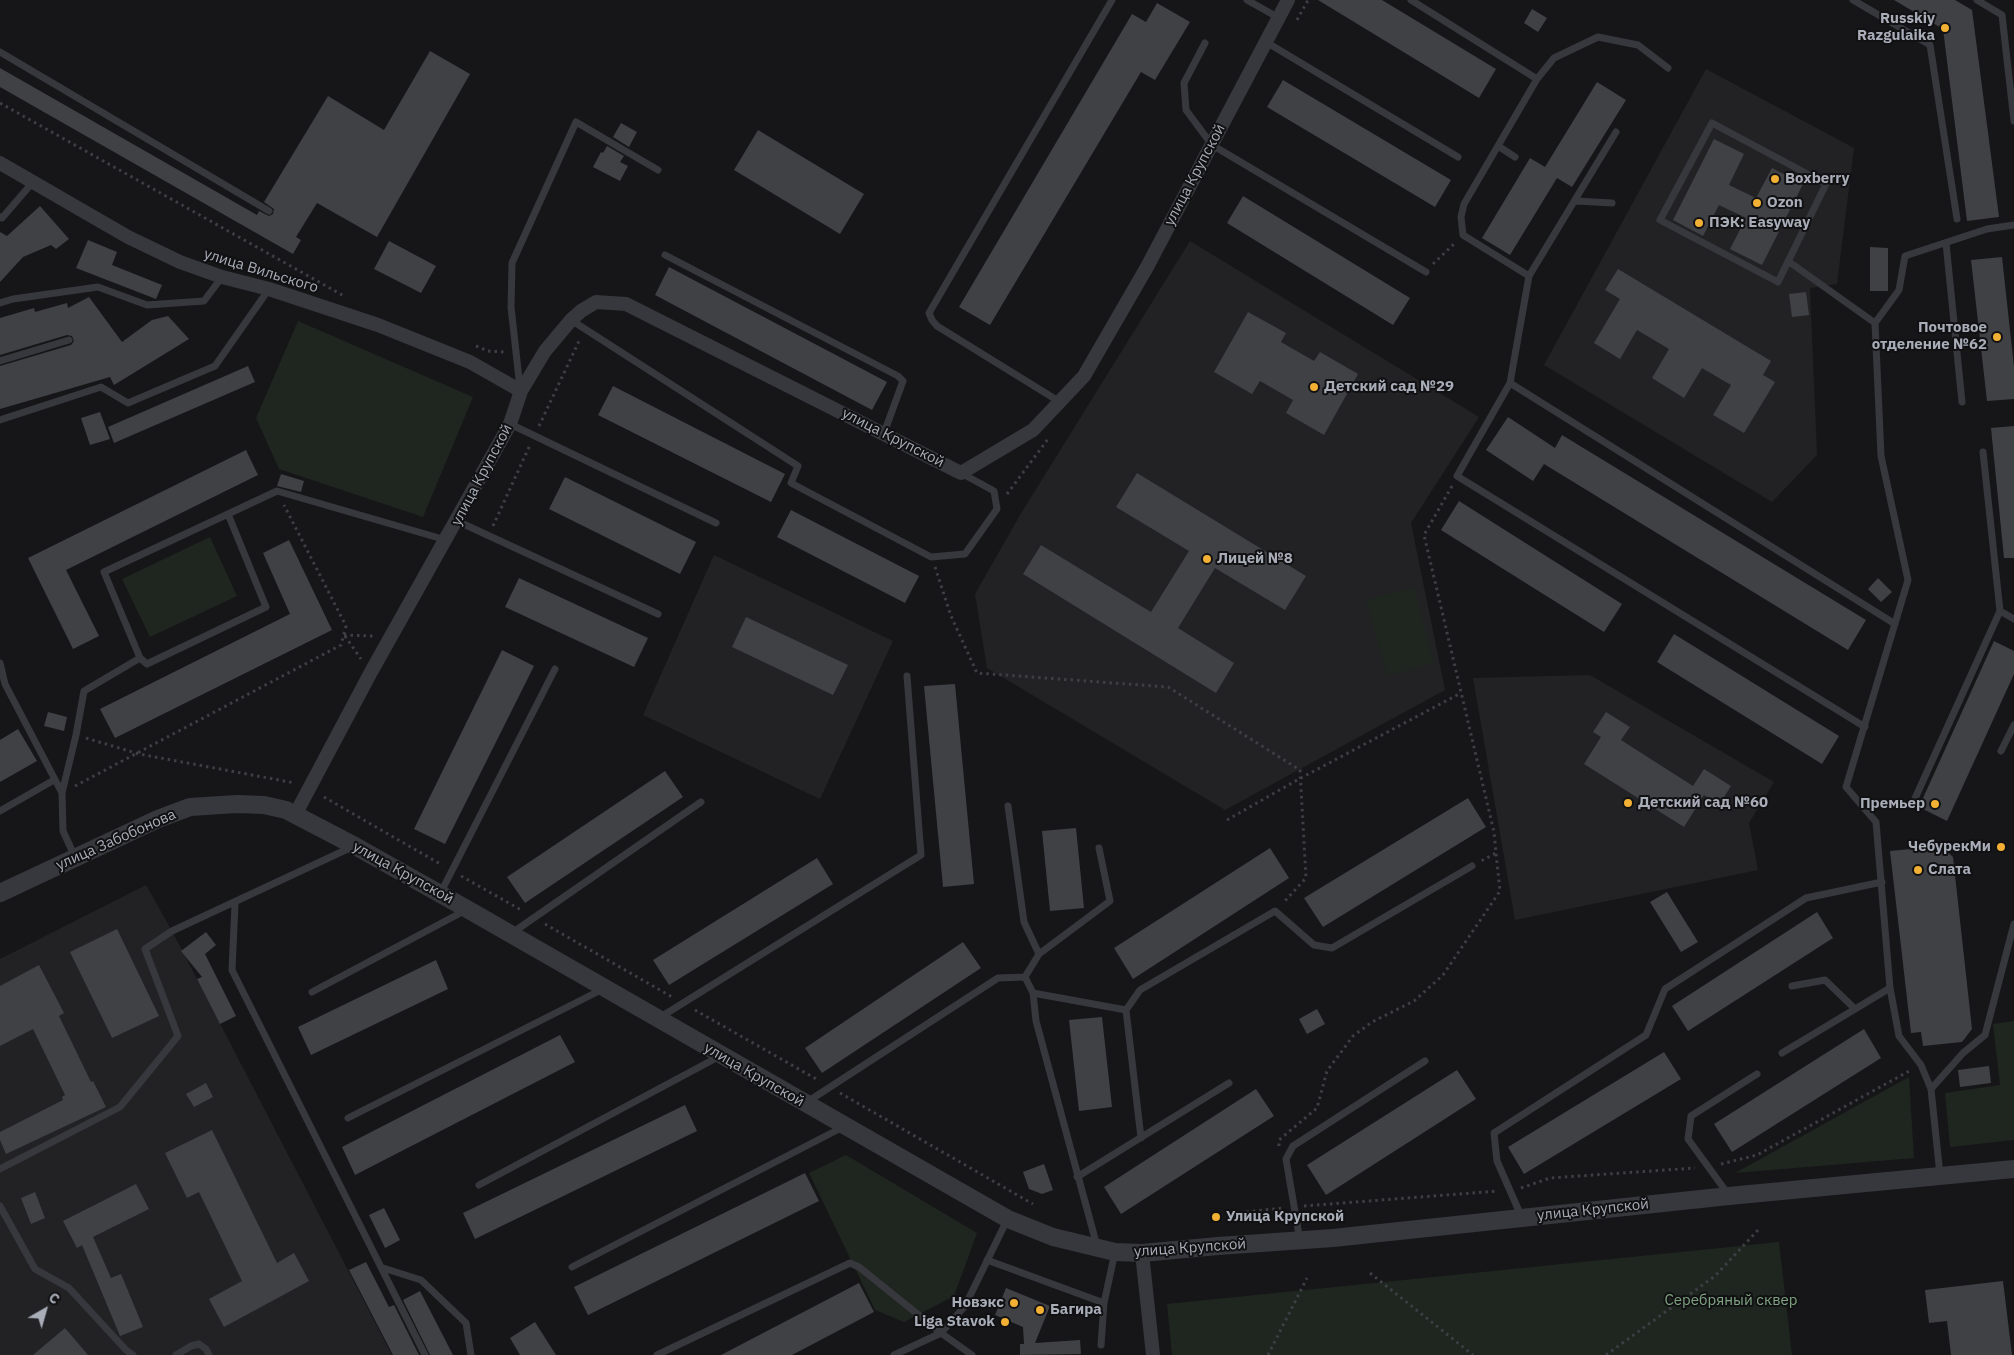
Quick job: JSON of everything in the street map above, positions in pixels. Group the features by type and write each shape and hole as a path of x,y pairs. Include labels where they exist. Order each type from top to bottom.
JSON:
{"street":[{"name":"улица Крупской","path":"1288,0 1147,267 1084,376 1033,430 960,473 626,304 596,302 571,320 545,351 521,391 510,424 371,672 295,815 467,909 844,1127 1008,1219 1053,1238 1115,1252 1142,1253 1300,1241 1729,1196 2014,1169"},
{"name":"улица Вильского","path":"0,163 128,237 180,262 222,277 269,289 378,324 470,362 521,391"},
{"name":"улица Забобонова","path":"0,893 158,819 190,808 236,804 264,805 286,810 295,815"},
{"path":"1142,1253 1153,1355"}],"lane":[{"path":"1061,402 937,326 929,313 1112,0"},
{"path":"1247,0 1279,18"},
{"path":"1411,0 1537,79"},
{"path":"1853,0 1930,44 1957,219"},
{"path":"1977,0 2002,15 2014,121"},
{"path":"1529,276 1463,235 1461,217 1464,204 1537,79 1554,58 1598,37 1638,45 1668,68"},
{"path":"1266,42 1458,157"},
{"path":"1205,43 1184,83 1186,110 1212,145 1426,272"},
{"path":"0,52 269,211"},
{"path":"521,391 511,307 512,263 576,122 658,170"},
{"path":"1712,123 1826,184 1788,261 1778,282 1660,220 1712,123"},
{"path":"1616,132 1529,276 1510,383 1458,476 1865,727"},
{"path":"1498,146 1515,157"},
{"path":"0,217 2,218 33,182"},
{"path":"1576,201 1612,203"},
{"path":"1940,1176 1931,1089 1920,1065 1898,1036 1890,988 1876,822 1846,787 1908,580 1881,456 1875,323 1899,290 1905,256 1987,229 2014,226"},
{"path":"1946,243 1962,402"},
{"path":"665,255 898,376 903,381 884,433"},
{"path":"1788,261 1875,323"},
{"path":"0,303 13,298 98,287 147,305 204,301 222,277"},
{"path":"0,420 101,387 128,403 215,366 269,289"},
{"path":"571,320 798,466 790,483 931,557 965,554 997,509 994,491 960,473"},
{"path":"0,361 69,340"},
{"path":"1510,383 1895,624"},
{"path":"510,424 716,523"},
{"path":"1912,805 2000,611 1983,452"},
{"path":"228,514 266,607 147,664 140,658 104,572 277,491 446,540"},
{"path":"457,521 658,614"},
{"path":"2000,611 2014,619"},
{"path":"75,857 63,831 62,793 84,691 140,658"},
{"path":"0,662 5,684 62,793"},
{"path":"440,894 556,669"},
{"path":"656,1019 921,855 907,676"},
{"path":"2001,751 2014,725"},
{"path":"0,811 54,780"},
{"path":"509,934 701,802"},
{"path":"1008,806 1024,922 1039,954"},
{"path":"0,1169 120,1107 178,1036 145,949 172,931 235,904 354,846"},
{"path":"1025,977 1039,954 1110,902 1099,848"},
{"path":"1142,1138 1126,1010 1140,990 1275,911 1314,945 1332,948 1472,866"},
{"path":"1522,1218 1497,1161 1494,1133 1646,1035 1665,990 1806,898 1882,882"},
{"path":"235,904 232,970 425,1355"},
{"path":"312,992 467,909"},
{"path":"1931,1089 1962,1053 1985,1035 2014,924"},
{"path":"1025,977 1034,993 1036,1021 1077,1177 1098,1248"},
{"path":"804,1104 998,978 1025,977"},
{"path":"1792,986 1825,980 1854,1008"},
{"path":"348,1118 603,988"},
{"path":"1782,1053 1890,988"},
{"path":"1034,993 1126,1010"},
{"path":"479,1185 720,1055"},
{"path":"1300,1241 1286,1159 1293,1146 1426,1061"},
{"path":"1729,1196 1688,1139 1691,1116 1757,1074"},
{"path":"1077,1177 1229,1083"},
{"path":"572,1267 844,1127"},
{"path":"0,1206 35,1269 69,1288 126,1350 133,1355"},
{"path":"894,1355 941,1333 965,1306 1008,1219"},
{"path":"1101,1345 1104,1303 1115,1252"},
{"path":"987,1260 1104,1303"},
{"path":"657,1355 850,1263 859,1267 941,1333 972,1355"},
{"path":"383,1268 421,1280 466,1323 471,1355"},
{"path":"176,1355 191,1346 199,1344 206,1349 209,1355"}],"path":[{"path":"0,104 352,300"},
{"path":"1426,272 1463,235"},
{"path":"470,344 488,350 516,354"},
{"path":"545,351 569,364"},
{"path":"1279,1150 1279,1140 1317,1108 1327,1071 1352,1036 1372,1022 1414,1001 1443,975 1500,891 1494,832 1424,535 1458,476"},
{"path":"62,793 342,645 346,626 277,491"},
{"path":"931,557 952,616 977,673 1168,688 1300,770 1306,878 1275,911"},
{"path":"344,635 391,636"},
{"path":"344,635 371,672"},
{"path":"1227,820 1299,779 1462,693"},
{"path":"76,734 138,754 295,783"},
{"path":"1472,866 1496,853"},
{"path":"1227,1214 1489,1191 1511,1192 1550,1178 1709,1167 1757,1155 1920,1065"},
{"path":"1606,1355 1715,1276 1759,1229"},
{"path":"1370,1273 1473,1355"},
{"path":"1268,1355 1307,1278"}],"shaded area":[{"path":"1706,69 1854,148 1837,284 1810,288 1817,455 1772,502 1544,365"},
{"name":"Лицей №8","path":"1190,241 1479,417 1411,523 1445,690 1225,810 987,668 975,594 1020,515"},
{"path":"714,555 893,641 820,799 643,715"},
{"name":"Детский сад №60","path":"1590,675 1774,782 1749,823 1758,870 1515,920 1473,678"},
{"path":"146,885 172,931 392,1355 0,1355 0,959"}],"green space":[{"path":"298,321 473,397 423,517 279,469 256,418"},
{"path":"210,537 237,596 150,637 122,579"},
{"path":"1414,587 1434,663 1387,676 1366,600"},
{"path":"2014,1021 2014,1140 1950,1147 1945,1093 2000,1085 1993,1024"},
{"path":"1909,1077 1914,1158 1735,1173"},
{"path":"846,1155 977,1233 954,1296 904,1322 875,1310 809,1173"},
{"name":"Серебряный сквер","path":"1779,1242 1792,1355 1172,1355 1167,1304"}],"building":[{"path":"1318,0 1382,0 1496,69 1479,98"},
{"path":"1894,0 1955,0 1972,10 1999,217 1967,221 1943,29"},
{"path":"1157,3 1190,22 1155,80 1141,72 990,325 959,307 1132,14 1146,22"},
{"path":"1532,9 1547,18 1538,32 1524,23"},
{"path":"430,51 470,74 377,237 317,203 296,237 301,240 293,254 0,87 0,68 257,215 259,211 269,216 273,214 274,209 264,202 328,96 384,130"},
{"path":"1283,80 1451,180 1435,207 1267,107"},
{"path":"1597,82 1626,100 1572,187 1557,178 1510,255 1482,238 1530,158 1545,167"},
{"path":"621,123 637,132 629,147 613,137"},
{"path":"758,130 864,194 840,234 734,170"},
{"path":"1714,139 1744,154 1729,185 1756,198 1772,168 1803,184 1762,265 1730,249 1746,218 1719,205 1703,236 1673,220"},
{"path":"607,146 624,156 620,162 628,166 620,181 593,167 601,152 603,153"},
{"path":"1243,196 1410,298 1393,325 1227,223"},
{"path":"40,206 69,239 56,249 51,245 23,257 0,282 0,232 7,236"},
{"path":"88,240 117,252 112,265 162,285 156,299 76,268"},
{"path":"389,241 436,266 421,293 374,269"},
{"path":"1870,247 1888,248 1888,291 1870,291"},
{"path":"2002,257 2014,367 2014,399 1987,401 1971,260"},
{"path":"669,267 887,382 872,410 655,295"},
{"path":"1618,269 1771,361 1763,375 1775,382 1744,433 1713,415 1731,385 1702,368 1684,398 1652,378 1669,349 1637,330 1620,359 1594,343 1620,299 1605,290"},
{"path":"1806,292 1809,315 1792,317 1789,294"},
{"path":"89,297 122,342 152,320 168,316 189,339 114,385 110,377 0,409 0,366 71,345 74,341 72,336 67,335 0,355 0,318 34,308 35,312 67,303 68,308"},
{"path":"1248,312 1286,333 1281,342 1314,361 1320,352 1358,374 1324,435 1286,413 1293,400 1260,381 1252,394 1214,372"},
{"path":"248,366 255,382 114,443 108,427"},
{"path":"613,386 785,474 771,502 598,415"},
{"path":"100,412 110,439 90,445 81,418"},
{"path":"1508,417 1555,448 1562,435 1866,620 1848,650 1544,464 1533,481 1486,450"},
{"path":"2014,426 2014,558 2004,558 1991,428"},
{"path":"246,450 258,475 66,570 99,636 73,649 28,558"},
{"path":"1137,473 1306,576 1285,610 1215,568 1178,628 1234,663 1216,693 1023,574 1041,545 1151,612 1189,551 1116,507"},
{"path":"281,474 304,481 301,492 277,486"},
{"path":"565,477 696,542 680,574 549,509"},
{"path":"1459,501 1622,604 1604,632 1441,530"},
{"path":"791,510 919,576 905,603 777,537"},
{"path":"289,540 332,630 115,738 100,709 290,614 263,553"},
{"path":"519,578 648,638 634,667 505,607"},
{"path":"1878,578 1892,592 1881,602 1868,589"},
{"path":"746,617 848,665 833,695 732,647"},
{"path":"1674,634 1839,736 1822,764 1657,662"},
{"path":"1994,641 2014,651 2014,674 1947,821 1919,807"},
{"path":"502,650 534,666 445,844 414,829"},
{"path":"955,684 974,884 943,887 924,686"},
{"path":"48,712 67,717 64,731 44,726"},
{"path":"1606,712 1630,727 1621,740 1693,786 1704,769 1731,786 1719,805 1704,795 1684,827 1584,764 1601,737 1593,732"},
{"path":"18,729 37,761 0,782 0,740"},
{"path":"665,771 683,797 525,903 507,877"},
{"path":"1468,798 1486,827 1323,927 1304,898"},
{"path":"1076,828 1084,908 1050,911 1042,831"},
{"path":"1941,846 1953,857 1972,1029 1962,1042 1923,1046 1921,1032 1911,1033 1890,851"},
{"path":"1270,848 1289,878 1133,979 1114,948"},
{"path":"817,858 833,884 669,985 653,960"},
{"path":"1667,892 1698,942 1681,952 1650,902"},
{"path":"1817,912 1833,938 1688,1031 1672,1006"},
{"path":"117,929 159,1016 112,1038 70,952"},
{"path":"206,932 216,945 205,954 236,1016 220,1024 197,979 202,977 181,951"},
{"path":"963,942 981,968 822,1073 805,1048"},
{"path":"436,960 448,989 311,1055 298,1027"},
{"path":"39,965 64,1013 59,1016 91,1082 93,1081 106,1107 6,1154 0,1140 0,1132 63,1100 62,1097 65,1095 33,1029 0,1046 0,986"},
{"path":"1317,1009 1325,1024 1307,1034 1299,1019"},
{"path":"1102,1017 1112,1107 1079,1111 1069,1020"},
{"path":"1864,1029 1881,1058 1732,1152 1714,1124"},
{"path":"560,1035 575,1062 355,1175 342,1147"},
{"path":"1664,1052 1681,1079 1524,1174 1508,1147"},
{"path":"1989,1066 1991,1083 1960,1087 1958,1070"},
{"path":"1457,1070 1476,1099 1326,1195 1307,1165"},
{"path":"206,1083 213,1097 194,1107 186,1094"},
{"path":"1256,1089 1274,1116 1121,1214 1104,1187"},
{"path":"685,1105 697,1131 475,1239 463,1213"},
{"path":"212,1130 277,1263 294,1253 309,1281 224,1327 209,1299 242,1281 199,1192 187,1198 165,1153"},
{"path":"1044,1164 1053,1190 1042,1194 1029,1189 1023,1172"},
{"path":"805,1173 819,1201 588,1315 574,1287"},
{"path":"136,1184 149,1209 93,1237 111,1278 121,1274 143,1327 120,1336 82,1245 77,1248 63,1221"},
{"path":"35,1192 45,1218 31,1224 21,1198"},
{"path":"384,1208 400,1240 385,1248 369,1215"},
{"path":"366,1262 389,1307 394,1305 419,1355 393,1355 349,1270"},
{"path":"2003,1281 2012,1355 1951,1355 1947,1321 1929,1323 1925,1290"},
{"path":"859,1283 874,1312 792,1355 721,1355"},
{"path":"1006,1288 1050,1306 1035,1343 1080,1340 1081,1354 1020,1355 1020,1344 1024,1344 1023,1327 995,1315"},
{"path":"420,1291 453,1355 430,1355 403,1300"},
{"path":"535,1322 556,1355 520,1355 510,1338"},
{"path":"65,1328 88,1355 33,1355"}],"place":[{"name":"Russkiy Razgulaika","path":"1945,28"},
{"name":"Boxberry","path":"1775,179"},
{"name":"Ozon","path":"1757,203"},
{"name":"ПЭК: Easyway","path":"1699,223"},
{"name":"Почтовое отделение №62","path":"1997,337"},
{"name":"Детский сад №29","path":"1314,387"},
{"name":"Лицей №8","path":"1207,559"},
{"name":"Детский сад №60","path":"1628,803"},
{"name":"Премьер","path":"1935,804"},
{"name":"ЧебурекМи","path":"2001,847"},
{"name":"Слата","path":"1918,870"},
{"name":"Улица Крупской","path":"1216,1217"},
{"name":"Новэкс","path":"1014,1303"},
{"name":"Багира","path":"1040,1310"},
{"name":"Liga Stavok","path":"1005,1322"}]}
